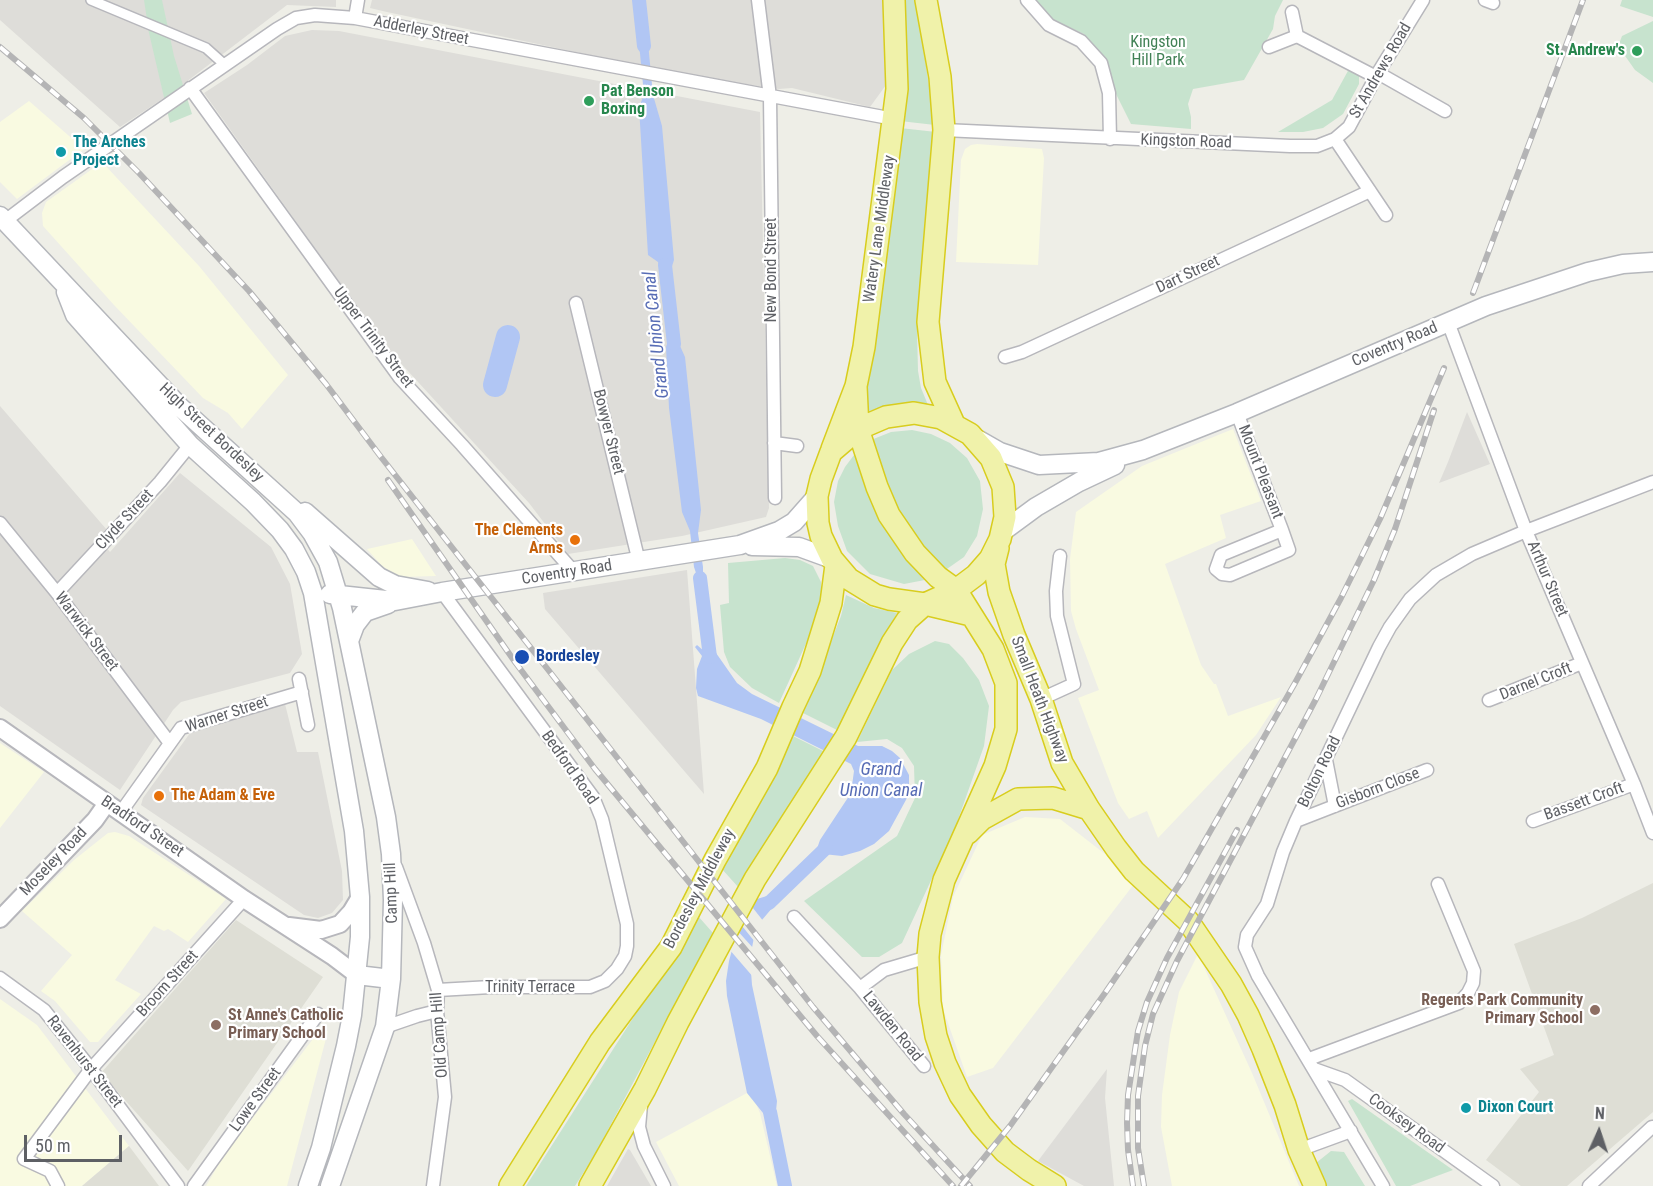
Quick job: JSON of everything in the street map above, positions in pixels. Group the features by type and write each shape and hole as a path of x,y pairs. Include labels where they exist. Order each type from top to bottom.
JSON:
{"highway":[{"name":"Watery Lane Middleway","path":"817,496 856,386 864,347 897,88 894,0"},
{"path":"926,0 940,77 944,130 928,322 935,382 962,429"},
{"path":"856,386 858,429 889,514 915,553 938,577 956,590"},
{"path":"831,452 858,429 899,414 928,415 962,429"},
{"name":"Small Heath Highway","path":"962,429 991,458 1003,486 1005,517 994,564 999,592 1041,699 1062,762 1089,809 1134,871 1188,921 1231,984 1263,1049 1299,1150 1315,1186"},
{"path":"817,496 819,529 834,562 849,579 875,595 971,615"},
{"path":"590,1186 645,1089 678,1022 755,879 846,737 907,620 925,604 956,590 983,568 1001,536"},
{"name":"Bordesley Middleway","path":"510,1186 600,1042 670,947 715,860 767,768 810,671 831,603 834,562"},
{"name":"Small Heath Highway","path":"956,590 1001,666 1006,683 1008,708 1006,729 995,766 944,880 930,934 928,957 930,1002 936,1036 945,1063 960,1095 981,1125 1005,1152 1055,1186"},
{"path":"961,840 982,819 1018,799 1053,798 1089,809"}],"main road":[{"name":"High Street Bordesley","path":"2,218 180,408 297,513 312,533 328,562 338,595"},
{"name":"Coventry Road","path":"962,429 1000,452 1039,465 1057,466 1099,462 1143,450 1236,413 1486,306 1588,272 1623,264 1653,262"},
{"name":"High Street Bordesley","path":"64,284 67,299 75,315 190,446 253,502 280,530 302,564 313,593"},
{"name":"Coventry Road","path":"1001,536 1036,507 1079,482 1143,450"},
{"path":"274,491 302,509 379,577 394,585 442,592"},
{"name":"Coventry Road","path":"349,641 355,625 365,612 395,602 442,592 740,545 779,531 794,522 817,496"},
{"name":"Coventry Road","path":"740,545 799,548 834,562"},
{"name":"Coventry Road","path":"313,593 395,602"},
{"name":"Camp Hill","path":"308,1186 321,1148 346,1046 357,975 360,937 360,897 352,819 313,593"},
{"name":"Camp Hill","path":"330,1186 385,1027 393,936 391,854 386,817 338,595"},
{"path":"357,975 391,979"}],"street":[{"path":"91,0 206,48 225,65"},
{"path":"356,18 358,0"},
{"name":"New Bond Street","path":"758,0 770,97 775,498"},
{"path":"1027,0 1048,25 1081,41 1101,63 1108,93 1110,139"},
{"name":"St Andrews Road","path":"1335,139 1349,127 1377,75 1423,0"},
{"path":"1292,12 1297,36"},
{"name":"Adderley Street","path":"2,218 277,28 296,18 315,15 356,18 894,119"},
{"path":"1269,47 1297,36 1445,111"},
{"name":"Upper Trinity Street","path":"190,88 400,378 574,572"},
{"name":"Kingston Road","path":"944,130 1290,146 1317,146 1335,139"},
{"path":"1335,139 1386,215"},
{"name":"Dart Street","path":"1005,357 1028,349 1370,191"},
{"name":"Bowyer Street","path":"576,303 639,562"},
{"name":"Arthur Street","path":"1448,322 1526,531 1653,833"},
{"name":"Mount Pleasant","path":"1236,413 1282,530 1289,550 1230,575 1222,574 1216,569 1221,555 1282,530"},
{"path":"774,442 796,446"},
{"name":"Clyde Street","path":"57,593 160,482 190,446"},
{"name":"Bolton Road","path":"1383,1186 1258,976 1245,947 1251,926 1267,904 1283,852 1296,821 1390,627 1410,599 1436,574 1472,554 1653,482"},
{"name":"Warwick Street","path":"0,523 57,593 169,742"},
{"path":"1041,699 1074,684 1057,616 1056,591 1060,556"},
{"name":"Bedford Road","path":"442,592 593,797 602,819 627,924 625,956 617,969"},
{"name":"Darnel Croft","path":"1489,700 1582,663"},
{"name":"Warner Street","path":"114,808 181,728 300,686 308,725"},
{"name":"Bradford Street","path":"0,728 357,975"},
{"path":"1326,760 1335,806"},
{"name":"Gisborn Close","path":"1296,821 1427,770"},
{"name":"Bassett Croft","path":"1533,820 1634,784"},
{"name":"Moseley Road","path":"0,919 95,820 114,808"},
{"name":"Old Camp Hill","path":"391,854 424,943 438,990 437,1011 445,1097 433,1186"},
{"path":"1311,1064 1459,1003 1468,993 1473,983 1474,971 1438,884"},
{"name":"Bradford Street","path":"285,925 321,930 340,924 360,897"},
{"name":"Broom Street","path":"58,1186 50,1172 24,1159 91,1069 244,899"},
{"name":"Lawden Road","path":"794,917 860,988 924,1066"},
{"name":"Lawden Road","path":"860,988 884,970 928,957"},
{"name":"Trinity Terrace","path":"438,990 491,987 590,987 605,981 617,969"},
{"name":"Ravenhurst Street","path":"0,978 44,1010 178,1186"},
{"path":"385,1027 437,1011"},
{"name":"Lowe Street","path":"194,1186 318,1014"},
{"name":"Cooksey Road","path":"1311,1064 1345,1080 1493,1186"},
{"path":"645,1089 639,1115 639,1127 644,1146 664,1186"},
{"path":"1589,1186 1652,1127"},
{"path":"1299,1150 1351,1131"}],"shaded area":[{"path":"0,0 336,0 336,7 287,5 173,92 120,127 0,20"},
{"path":"372,0 883,0 886,85 870,107 792,88 779,89 745,84 632,64 387,12 370,8"},
{"path":"312,30 339,31 760,112 769,508 766,517 682,536 568,554 529,503 385,346 204,93 247,65 285,36"},
{"path":"29,101 84,149 17,199 0,182 0,122"},
{"path":"977,144 1042,149 1044,158 1038,265 956,262 961,160 965,149"},
{"path":"102,162 199,266 288,375 242,429 228,413 203,398 114,305 43,226 42,213 46,202"},
{"path":"0,406 107,530 100,540 110,552 180,473 271,547 290,584 302,654 290,673 181,702 173,710 120,790 0,706"},
{"path":"1467,412 1490,464 1439,483 1448,462"},
{"path":"1233,429 1261,501 1220,515 1226,538 1165,564 1201,665 1216,684 1228,716 1281,697 1256,735 1158,838 1147,811 1129,819 1118,803 1078,698 1099,690 1071,611 1070,559 1076,512 1142,466"},
{"path":"412,539 436,576 400,577 382,566 367,549"},
{"path":"687,570 704,794 545,609 543,593"},
{"path":"284,700 297,752 318,752 342,871 343,900 332,913 318,918 304,915 141,805 143,798 193,729"},
{"path":"0,743 44,772 0,828"},
{"path":"1025,817 1060,819 1114,861 1134,884 993,1068 967,1077 943,1009 941,955 953,897 982,835"},
{"path":"115,832 129,836 226,899 188,942 168,929 164,931 154,926 115,980 141,994 98,1042 90,1042 55,1001 41,991 72,955 22,911 74,860 108,833"},
{"name":"Regents Park Community Primary School","path":"1653,883 1653,1112 1567,1186 1521,1186 1486,1160 1539,1092 1520,1069 1554,1055 1514,944 1582,918"},
{"name":"St Anne's Catholic Primary School","path":"236,920 323,977 188,1171 101,1073"},
{"path":"1198,954 1252,1073 1299,1186 1172,1186 1161,1127 1162,1095 1170,1035 1179,992"},
{"path":"0,999 37,1025 129,1146 82,1186 0,1186"},
{"path":"319,1031 328,1031 287,1186 206,1186 223,1157"},
{"path":"1107,1069 1105,1098 1114,1186 1084,1186 1038,1161"},
{"path":"747,1093 760,1113 777,1186 679,1186 656,1142"},
{"path":"129,1146 159,1186 82,1186"},
{"path":"628,1149 630,1150 651,1186 607,1186"}],"green space":[{"path":"144,0 162,0 174,56 192,114 170,123 149,33"},
{"path":"904,0 916,0 935,125 900,121 905,64"},
{"name":"Kingston Hill Park","path":"1035,0 1283,0 1275,16 1273,29 1244,80 1193,89 1188,104 1191,129 1131,124 1115,92 1105,58 1084,34 1053,20"},
{"name":"St. Andrew's","path":"1622,0 1653,0 1653,17 1620,6"},
{"name":"St. Andrew's","path":"1653,21 1653,83 1635,70 1619,44 1622,36"},
{"path":"1349,69 1359,76 1359,84 1343,114 1323,128 1303,132 1278,132 1332,100"},
{"path":"900,128 936,132 917,330 918,371 921,388 928,405 910,404 869,411 863,410"},
{"path":"912,430 931,434 950,443 967,458 980,481 983,509 977,536 964,557 944,571 908,529 890,497 871,440 891,432"},
{"path":"857,451 930,579 904,584 870,574 847,551 838,526 834,502 838,481"},
{"path":"785,558 800,560 813,566 821,582 821,599 814,626 779,703 752,688 730,667 724,652 720,605 729,603 728,563"},
{"path":"846,595 874,608 897,613 837,730 803,713 841,616"},
{"path":"935,641 949,644 979,680 989,706 984,746 954,831 902,943 879,957 862,957 804,901 897,836 915,798 914,766 902,748 887,739 857,742 892,670 909,654"},
{"path":"791,735 827,753 739,888 721,868"},
{"path":"698,916 713,933 594,1156 575,1186 526,1186"},
{"path":"1352,1099 1453,1170 1410,1186 1396,1186 1348,1101"},
{"path":"1331,1151 1344,1152 1365,1186 1326,1186 1316,1163"}],"water":[{"path":"642,33 648,43 653,95 662,126 674,260 667,282 658,262 648,255 639,107 644,95 639,43"},
{"path":"672,328 685,357 701,510 698,533 703,567 703,594 694,567 690,531 682,512 669,408 666,347"},
{"name":"Grand Union Canal","path":"707,640 737,683 752,694 858,746 882,746 900,758 909,775 909,787 907,798 889,831 874,844 860,851 842,856 823,854 813,860 820,840 851,793 854,771 851,764 761,719 698,696 697,669 702,656 695,647 697,645 704,651"},
{"path":"780,892 773,907 756,927 750,958 752,985 777,1101 774,1131 767,1118 747,1093 726,981 738,928 746,910 757,899"}],"pier":[{"path":"749,903 764,922 755,942 738,921"},
{"path":"735,928 754,949 754,978 729,949"}],"waterway":[{"name":"Grand Union Canal","path":"639,0 644,46"},
{"name":"Grand Union Canal","path":"665,265 674,344"},
{"path":"495,385 508,337"},
{"name":"Grand Union Canal","path":"700,578 710,657"},
{"name":"Grand Union Canal","path":"769,903 826,848"},
{"name":"Grand Union Canal","path":"770,1112 785,1186"}],"railway":[{"path":"1473,293 1583,0"},
{"path":"0,47 84,118 139,173 249,291 326,384 813,1007 904,1114 970,1186"},
{"path":"961,1186 1010,1126 1183,879 1341,598 1380,519 1444,368"},
{"path":"1144,1186 1138,1148 1138,1096 1145,1046 1153,1014 1177,961 1316,699 1374,580 1395,529 1434,410"},
{"path":"388,480 515,662 595,769 817,1036 953,1186"},
{"path":"1133,1186 1127,1123 1128,1095 1138,1031 1147,1002 1167,958 1237,830"}],"place":[{"name":"St. Andrew's","path":"1637,51"},
{"name":"Pat Benson Boxing","path":"589,101"},
{"name":"The Arches Project","path":"61,152"},
{"name":"The Clements Arms","path":"575,540"},
{"name":"Bordesley","path":"522,657"},
{"name":"The Adam & Eve","path":"159,796"},
{"name":"Regents Park Community Primary School","path":"1595,1010"},
{"name":"St Anne's Catholic Primary School","path":"216,1025"},
{"name":"Dixon Court","path":"1466,1108"}]}
